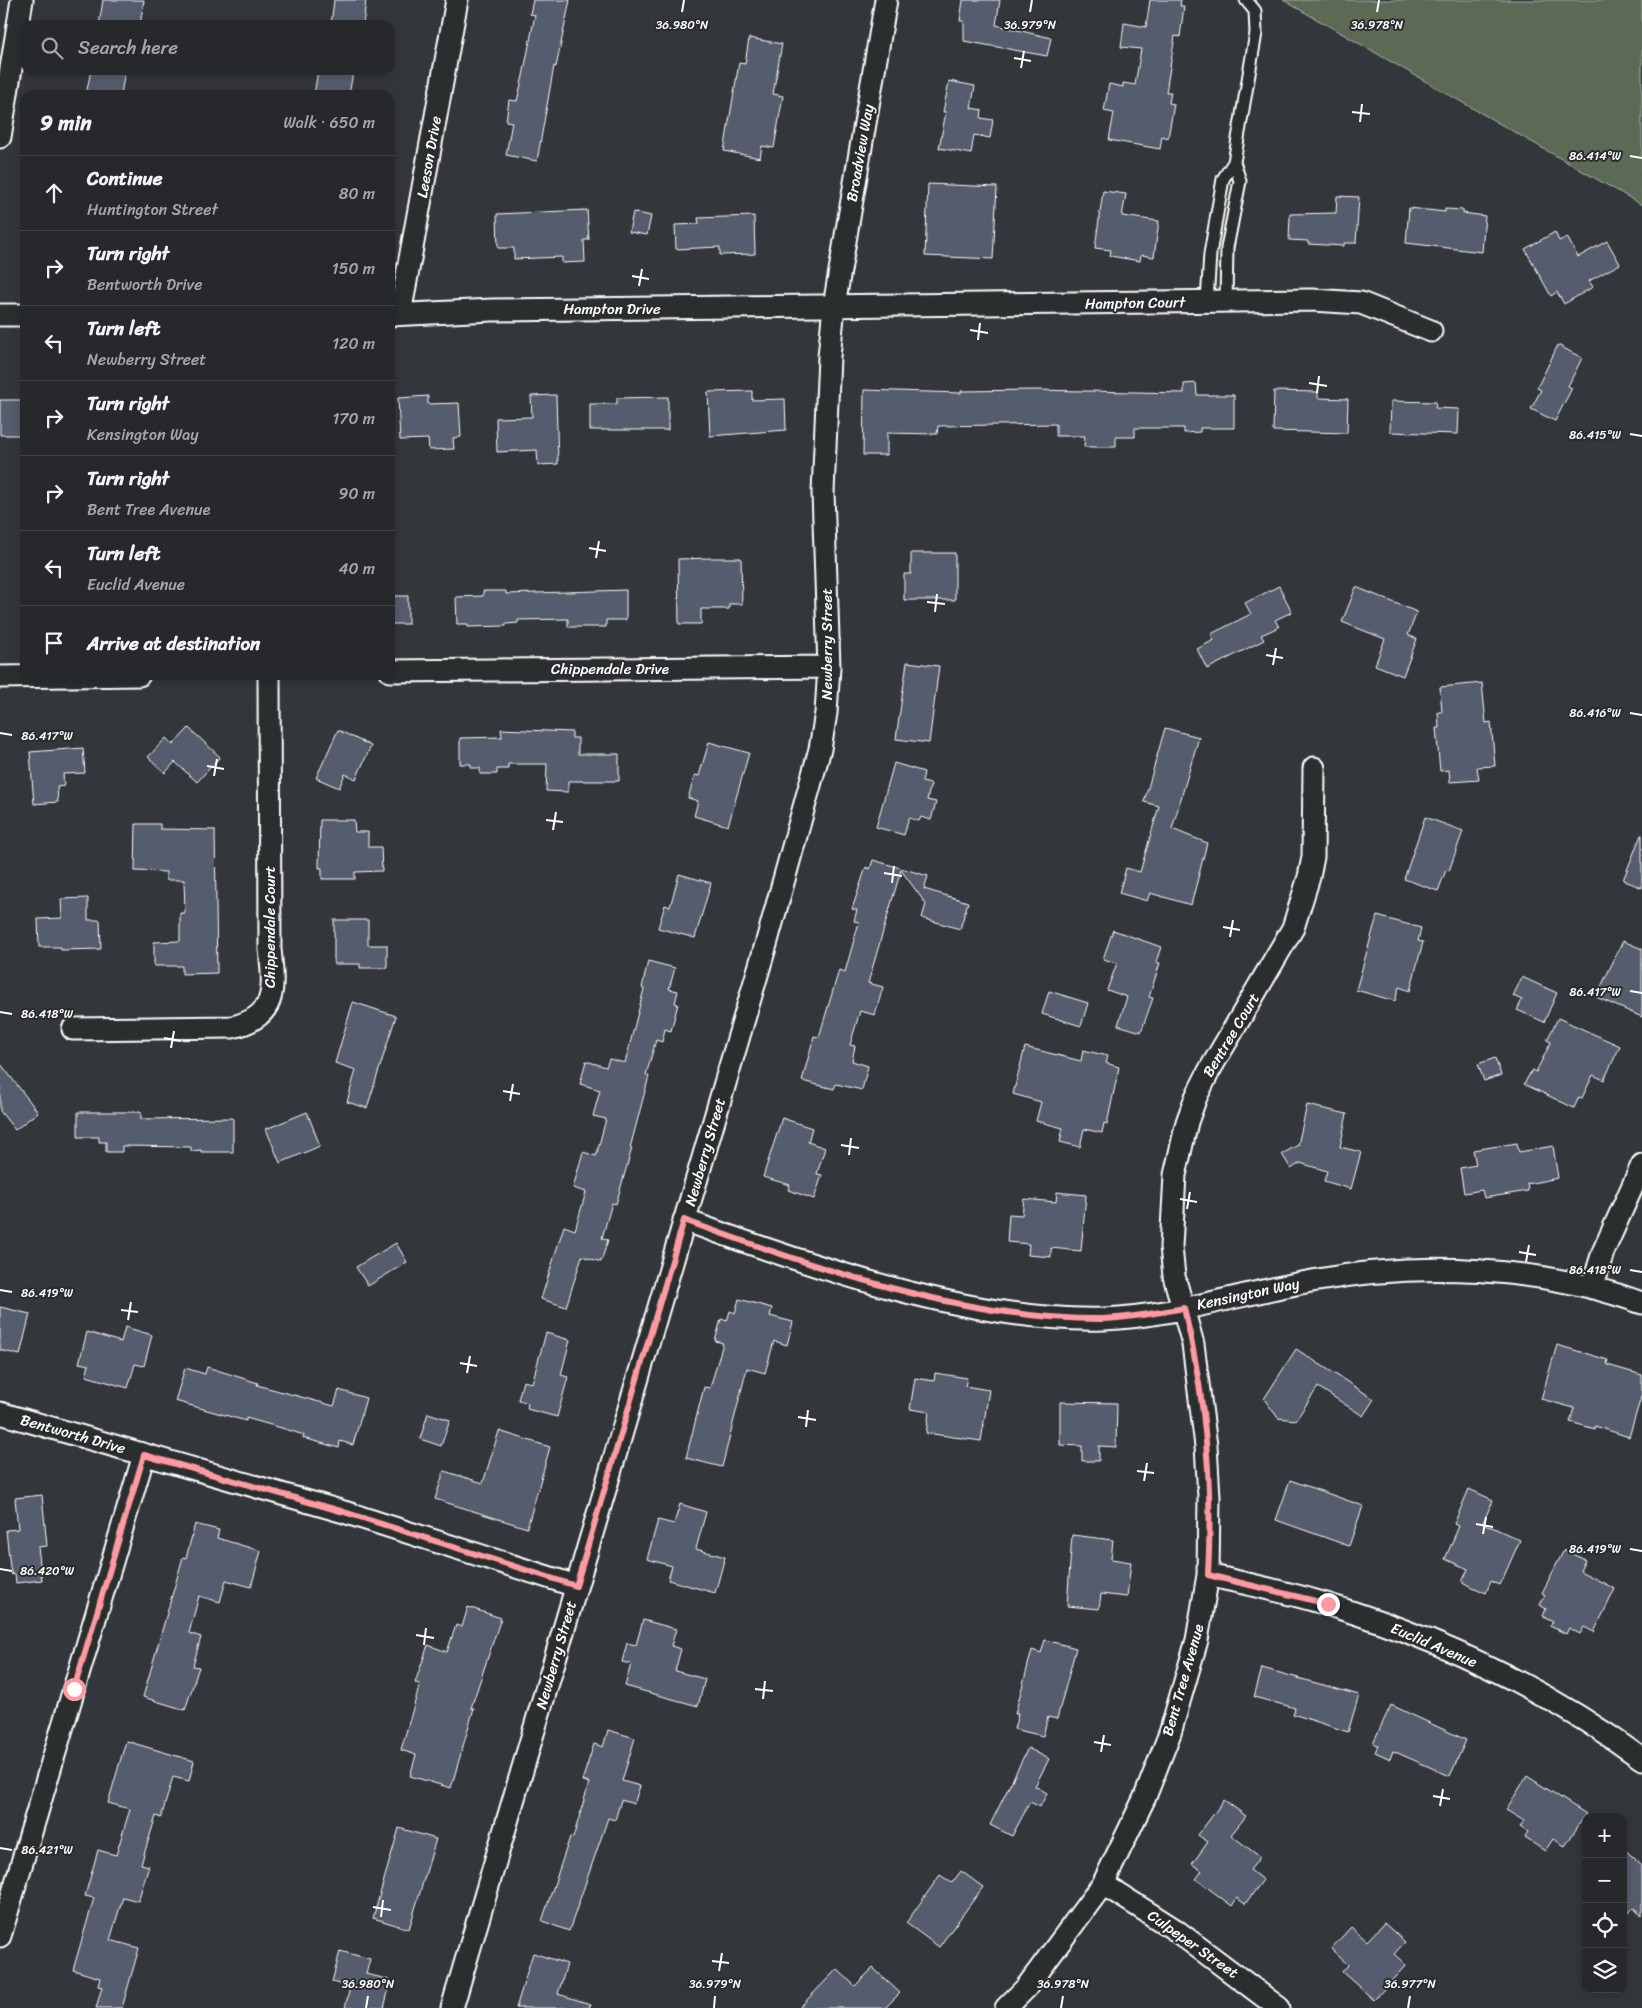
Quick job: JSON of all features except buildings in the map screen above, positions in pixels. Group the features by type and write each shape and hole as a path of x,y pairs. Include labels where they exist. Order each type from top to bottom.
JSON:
{"street":[{"path":"0,137 22,0"},
{"name":"Leeson Drive","path":"395,315 457,0"},
{"name":"Broadview Way","path":"834,306 886,0"},
{"name":"Hampton Court","path":"834,306 1312,300 1361,303 1431,331"},
{"name":"Hampton Drive","path":"395,315 492,310 834,306"},
{"name":"Newberry Street","path":"452,2008 767,941 820,749 826,713 830,667 823,492 829,357 834,306"},
{"path":"0,316 20,315"},
{"name":"Chippendale Drive","path":"395,671 830,667"},
{"path":"0,677 20,677"},
{"name":"Chippendale Court","path":"73,1029 232,1027 246,1024 258,1018 268,1007 272,991 270,949 269,680"},
{"name":"Bentree Court","path":"1184,1308 1174,1276 1171,1247 1172,1201 1180,1148 1190,1114 1209,1071 1293,928 1309,877 1313,857 1314,768"},
{"path":"1592,1288 1603,1252 1642,1165"},
{"name":"Kensington Way","path":"684,1220 861,1278 932,1297 996,1310 1043,1316 1103,1319 1141,1316 1312,1280 1407,1269 1508,1274 1592,1288 1642,1303"},
{"name":"Bent Tree Avenue","path":"1006,2008 1026,1988 1103,1884 1145,1797 1172,1725 1197,1640 1208,1575 1209,1497 1206,1446 1194,1353 1184,1308"},
{"name":"Bentworth Drive","path":"0,1413 344,1512 576,1586"},
{"path":"0,1936 8,1878 144,1455"},
{"name":"Euclid Avenue","path":"1208,1575 1328,1604 1452,1651 1513,1680 1567,1710 1642,1759"},
{"name":"Culpeper Street","path":"1103,1884 1174,1929 1280,2008"}],"lane":[{"path":"1216,302 1210,254 1223,179 1234,162 1256,34 1254,11 1246,0"},
{"path":"1216,302 1240,181 1234,162"}],"green space":[{"path":"1283,0 1642,0 1642,205"}],"route":[{"path":"74,1689 144,1455 344,1512 576,1586 684,1220 813,1264 861,1278 942,1299 996,1310 1024,1314 1103,1319 1141,1316 1184,1308 1193,1344 1206,1446 1209,1497 1208,1575 1328,1604"}]}
